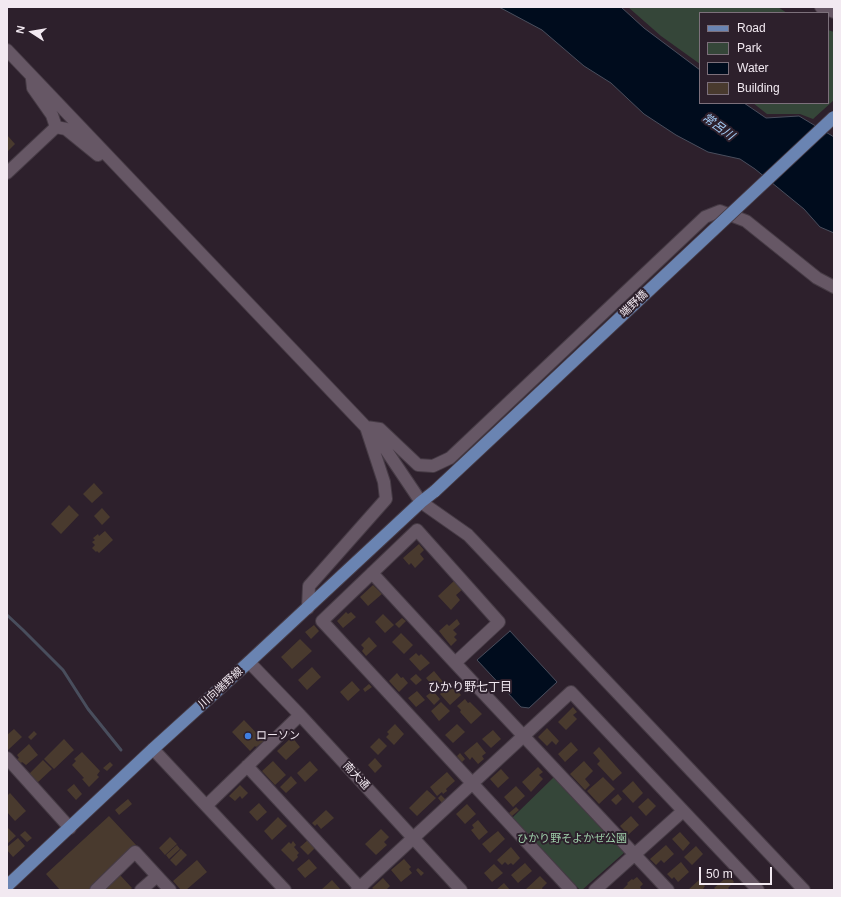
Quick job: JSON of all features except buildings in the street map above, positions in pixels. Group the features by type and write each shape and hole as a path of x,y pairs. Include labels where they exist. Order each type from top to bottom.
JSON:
{"main road":[{"name":"端野橋","path":"435,491 834,117"},
{"name":"川向端野線","path":"7,886 153,749 250,662 421,502 435,491"}],"street":[{"path":"821,7 834,12"},
{"path":"7,50 382,444 421,502 468,535 804,890"},
{"path":"31,74 33,88 52,115 56,127"},
{"path":"56,127 66,129 98,155 112,161"},
{"path":"7,174 56,127"},
{"path":"366,427 380,429 418,464 433,466 450,458 705,217 720,210 746,222 817,278 834,287"},
{"path":"308,608 309,586 386,499 384,482 366,427"},
{"path":"455,663 499,622 417,530 322,621 571,890"},
{"path":"372,573 668,890"},
{"name":"南大通","path":"250,662 462,890"},
{"path":"247,766 360,889 571,692 758,890"},
{"path":"206,805 300,715"},
{"path":"153,749 285,890"},
{"path":"7,758 70,828"},
{"path":"596,890 683,811"},
{"path":"96,890 135,852 170,890"},
{"path":"141,890 156,876"}],"green space":[{"path":"628,7 778,7 786,12 699,12 699,63 661,36"},
{"path":"829,30 834,32 834,100 813,119 800,114 767,114 754,104 829,104"},
{"name":"ひかり野そよかぜ公園","path":"554,777 625,852 582,890 580,890 512,818"}],"water":[{"name":"常呂川","path":"499,7 621,7 644,28 699,69 699,104 745,104 766,118 799,116 834,137 834,233 820,227 804,209 755,169 740,159 708,152 676,135 644,114 611,83 584,66 542,30"},
{"path":"510,631 557,682 529,708 521,707 477,660"}],"waterway":[{"path":"7,615 63,670 88,709 121,750"}],"place":[{"name":"ローソン","path":"248,736"}],"district":[{"name":"ひかり野七丁目","path":"470,688"}]}
